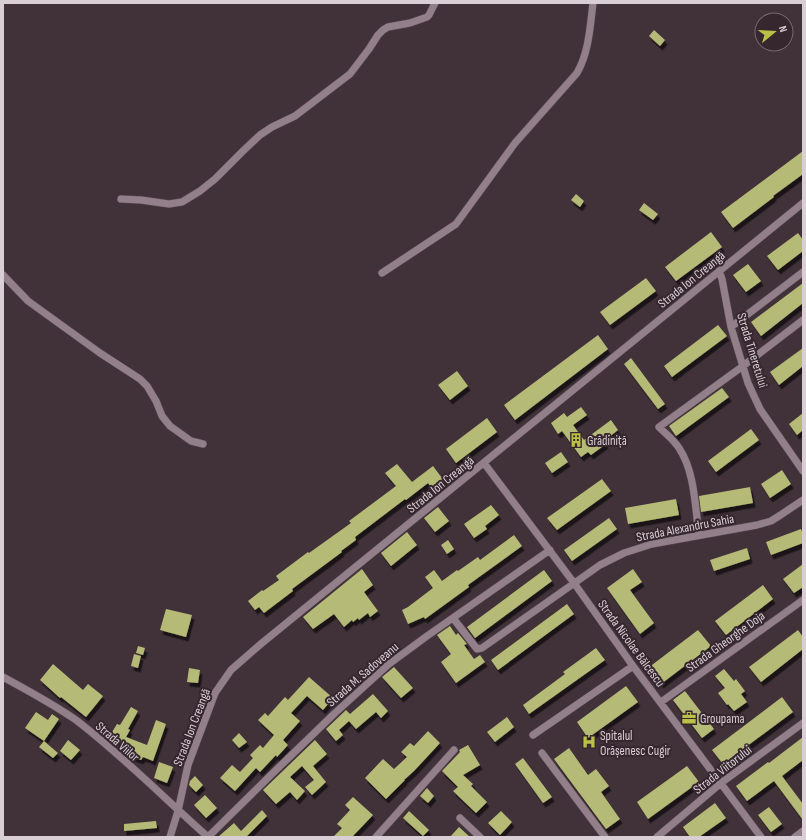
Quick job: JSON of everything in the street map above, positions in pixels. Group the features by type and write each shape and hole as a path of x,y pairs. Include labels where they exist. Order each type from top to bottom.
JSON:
{"street":[{"path":"121,199 170,204 182,202 200,191 215,179 260,135 276,124 295,116 350,74 369,49 378,34 383,30 388,27 410,23 427,17 435,3"},
{"path":"382,273 456,224 514,144 578,73 586,54 593,3"},
{"name":"Strada Ion Creangă","path":"170,837 178,811 188,764 215,693 231,670 262,643 803,203"},
{"name":"Strada Tineretului","path":"719,271 722,279 731,327 750,388 760,409 803,471"},
{"path":"731,327 803,272"},
{"path":"3,275 28,301 100,353 140,379 147,386 162,416 170,426 191,441 203,444"},
{"path":"699,535 692,480 689,470 679,448 660,427 803,320"},
{"name":"Strada Nicolae Bălcescu","path":"484,463 550,550 633,666 761,837"},
{"name":"Strada Alexandru Sahia","path":"453,618 477,649 482,648 600,565 624,553 652,544 757,525 771,521 787,512 803,500"},
{"name":"Strada M. Sadoveanu","path":"208,837 274,771 389,664 550,550"},
{"name":"Strada Gheorghe Doja","path":"661,702 803,600"},
{"path":"533,735 633,666"},
{"name":"Strada Viilor","path":"3,677 75,720 107,745 208,837"},
{"name":"Strada Viitorului","path":"657,837 721,783 803,723"},
{"path":"376,837 454,750"},
{"path":"542,753 605,837"},
{"path":"460,818 480,837"},
{"path":"795,837 803,831"}],"building":[{"path":"654,30 665,40 660,46 649,36"},
{"path":"803,151 803,174 733,228 721,212"},
{"path":"576,194 584,201 580,207 571,200"},
{"path":"644,203 658,214 653,220 639,210"},
{"path":"711,232 722,247 676,281 665,267"},
{"path":"798,233 803,240 803,251 778,270 767,256"},
{"path":"748,264 761,281 746,292 733,275"},
{"path":"646,278 656,291 610,325 600,312"},
{"path":"803,283 803,303 761,336 751,322"},
{"path":"718,325 727,336 672,377 664,366"},
{"path":"598,335 608,349 515,420 504,405"},
{"path":"803,348 803,366 779,385 770,372"},
{"path":"631,358 665,404 658,409 624,364"},
{"path":"457,371 468,386 450,400 438,385"},
{"path":"722,388 729,397 676,436 669,426"},
{"name":"Grădiniță","path":"581,407 587,415 573,425 584,440 611,420 618,430 604,441 606,444 591,455 588,452 581,457 562,431 558,434 551,423 564,413 567,417"},
{"path":"803,413 803,430 797,435 789,424"},
{"path":"487,418 497,432 456,463 446,449"},
{"path":"751,429 759,440 716,472 708,461"},
{"path":"561,452 568,462 552,473 545,463"},
{"path":"397,464 412,482 433,466 445,482 434,491 428,483 355,537 356,540 341,551 342,552 292,589 293,591 264,613 259,607 255,610 248,601 262,590 263,591 279,580 276,576 351,523 349,521 396,486 385,473"},
{"path":"782,470 791,484 770,498 761,484"},
{"path":"602,479 611,491 557,530 547,518"},
{"path":"750,487 753,503 701,512 699,496"},
{"path":"676,499 679,515 628,524 625,508"},
{"path":"491,505 499,515 485,526 487,529 474,538 464,524"},
{"path":"438,507 449,521 435,532 424,518"},
{"path":"609,518 617,529 572,561 564,550"},
{"path":"801,529 803,534 803,543 771,555 766,542"},
{"path":"407,532 417,545 391,566 381,553"},
{"path":"514,535 522,546 468,585 469,587 425,619 424,617 408,624 402,610 433,588 425,577 434,570 442,581 478,557 480,560"},
{"path":"448,540 454,549 447,554 441,545"},
{"path":"747,548 750,559 714,571 710,560"},
{"path":"803,564 803,587 794,593 783,579"},
{"path":"362,569 373,585 364,592 378,611 370,617 368,613 359,620 358,618 353,622 352,620 344,627 334,614 313,629 303,617"},
{"path":"633,569 642,582 630,590 654,623 640,634 607,588"},
{"path":"544,570 552,581 475,638 467,627"},
{"path":"763,585 773,599 726,635 715,621"},
{"path":"567,604 574,614 498,670 491,660"},
{"path":"166,609 192,615 186,637 160,630"},
{"path":"450,626 456,635 458,633 467,644 464,645 474,659 480,655 485,662 456,683 441,662 451,654 437,635"},
{"path":"698,630 711,646 661,684 648,668"},
{"path":"798,630 803,637 803,649 761,682 749,667"},
{"path":"138,646 145,648 143,655 136,653"},
{"path":"596,648 605,660 529,714 523,705 565,674 563,672"},
{"path":"134,654 141,656 138,668 131,666"},
{"path":"53,664 83,690 88,684 103,696 86,717 61,697 60,698 40,680"},
{"path":"394,667 413,688 401,698 382,677"},
{"path":"189,668 200,670 198,683 187,682"},
{"path":"724,669 734,681 736,679 745,691 741,694 747,702 734,711 728,704 727,705 718,693 725,688 715,676"},
{"path":"309,677 333,698 323,710 307,696 291,713 300,721 283,740 288,745 260,772 256,768 235,791 220,778 232,765 240,772 253,758 250,755 260,745 263,748 274,735 258,720 265,713 268,716 285,697 288,700"},
{"path":"626,686 638,702 588,738 577,722"},
{"path":"685,691 714,729 702,738 673,700"},
{"path":"373,694 388,711 381,718 376,712 356,729 349,721 339,730 343,735 336,741 326,729 346,710 350,714"},
{"path":"782,697 793,712 723,764 712,750"},
{"path":"131,707 138,711 128,729 130,730 126,737 147,745 156,720 166,724 153,761 143,757 141,760 130,756 132,750 109,737 117,724 120,725"},
{"path":"36,712 48,720 52,714 59,719 44,741 25,728"},
{"path":"507,717 514,727 495,742 487,732"},
{"path":"428,731 440,743 386,799 365,778 383,759 394,769 407,757 401,752 410,743 414,746"},
{"path":"239,733 247,742 239,748 232,740"},
{"path":"803,737 803,760 782,776 803,804 803,820 774,781 747,801 736,786"},
{"path":"68,740 80,750 71,760 60,751"},
{"path":"315,740 327,754 313,766 326,782 312,795 305,787 314,780 302,766 290,777 305,791 297,800 290,792 276,804 263,790"},
{"path":"44,741 58,753 53,758 39,747"},
{"path":"468,745 480,765 463,775 473,784 471,786 487,802 476,813 453,791 458,787 442,771 460,752 459,750"},
{"path":"569,748 588,775 596,769 609,786 601,792 620,819 606,829 554,759"},
{"path":"523,758 552,797 543,803 515,764"},
{"path":"159,762 173,767 167,783 154,778"},
{"path":"687,766 699,782 648,819 637,802"},
{"path":"195,776 203,785 196,792 189,785 190,781"},
{"path":"427,788 434,796 428,803 420,796"},
{"path":"205,795 217,808 206,818 194,805"},
{"path":"353,797 373,815 352,837 333,837 342,828 337,824 350,810 345,805"},
{"path":"715,803 726,818 699,837 690,837 683,827"},
{"path":"769,807 782,824 771,832 758,815"},
{"path":"262,810 267,816 246,837 218,837 234,823 241,831"},
{"path":"409,811 429,830 423,836 403,818"},
{"path":"501,811 512,822 500,835 488,823"},
{"path":"156,821 157,828 124,831 124,824"},
{"path":"459,827 470,837 450,837"}],"place":[{"name":"Grădiniță","path":"576,440"},
{"name":"Groupama","path":"689,718"},
{"name":"Spitalul Orășenesc Cugir","path":"589,742"}]}
